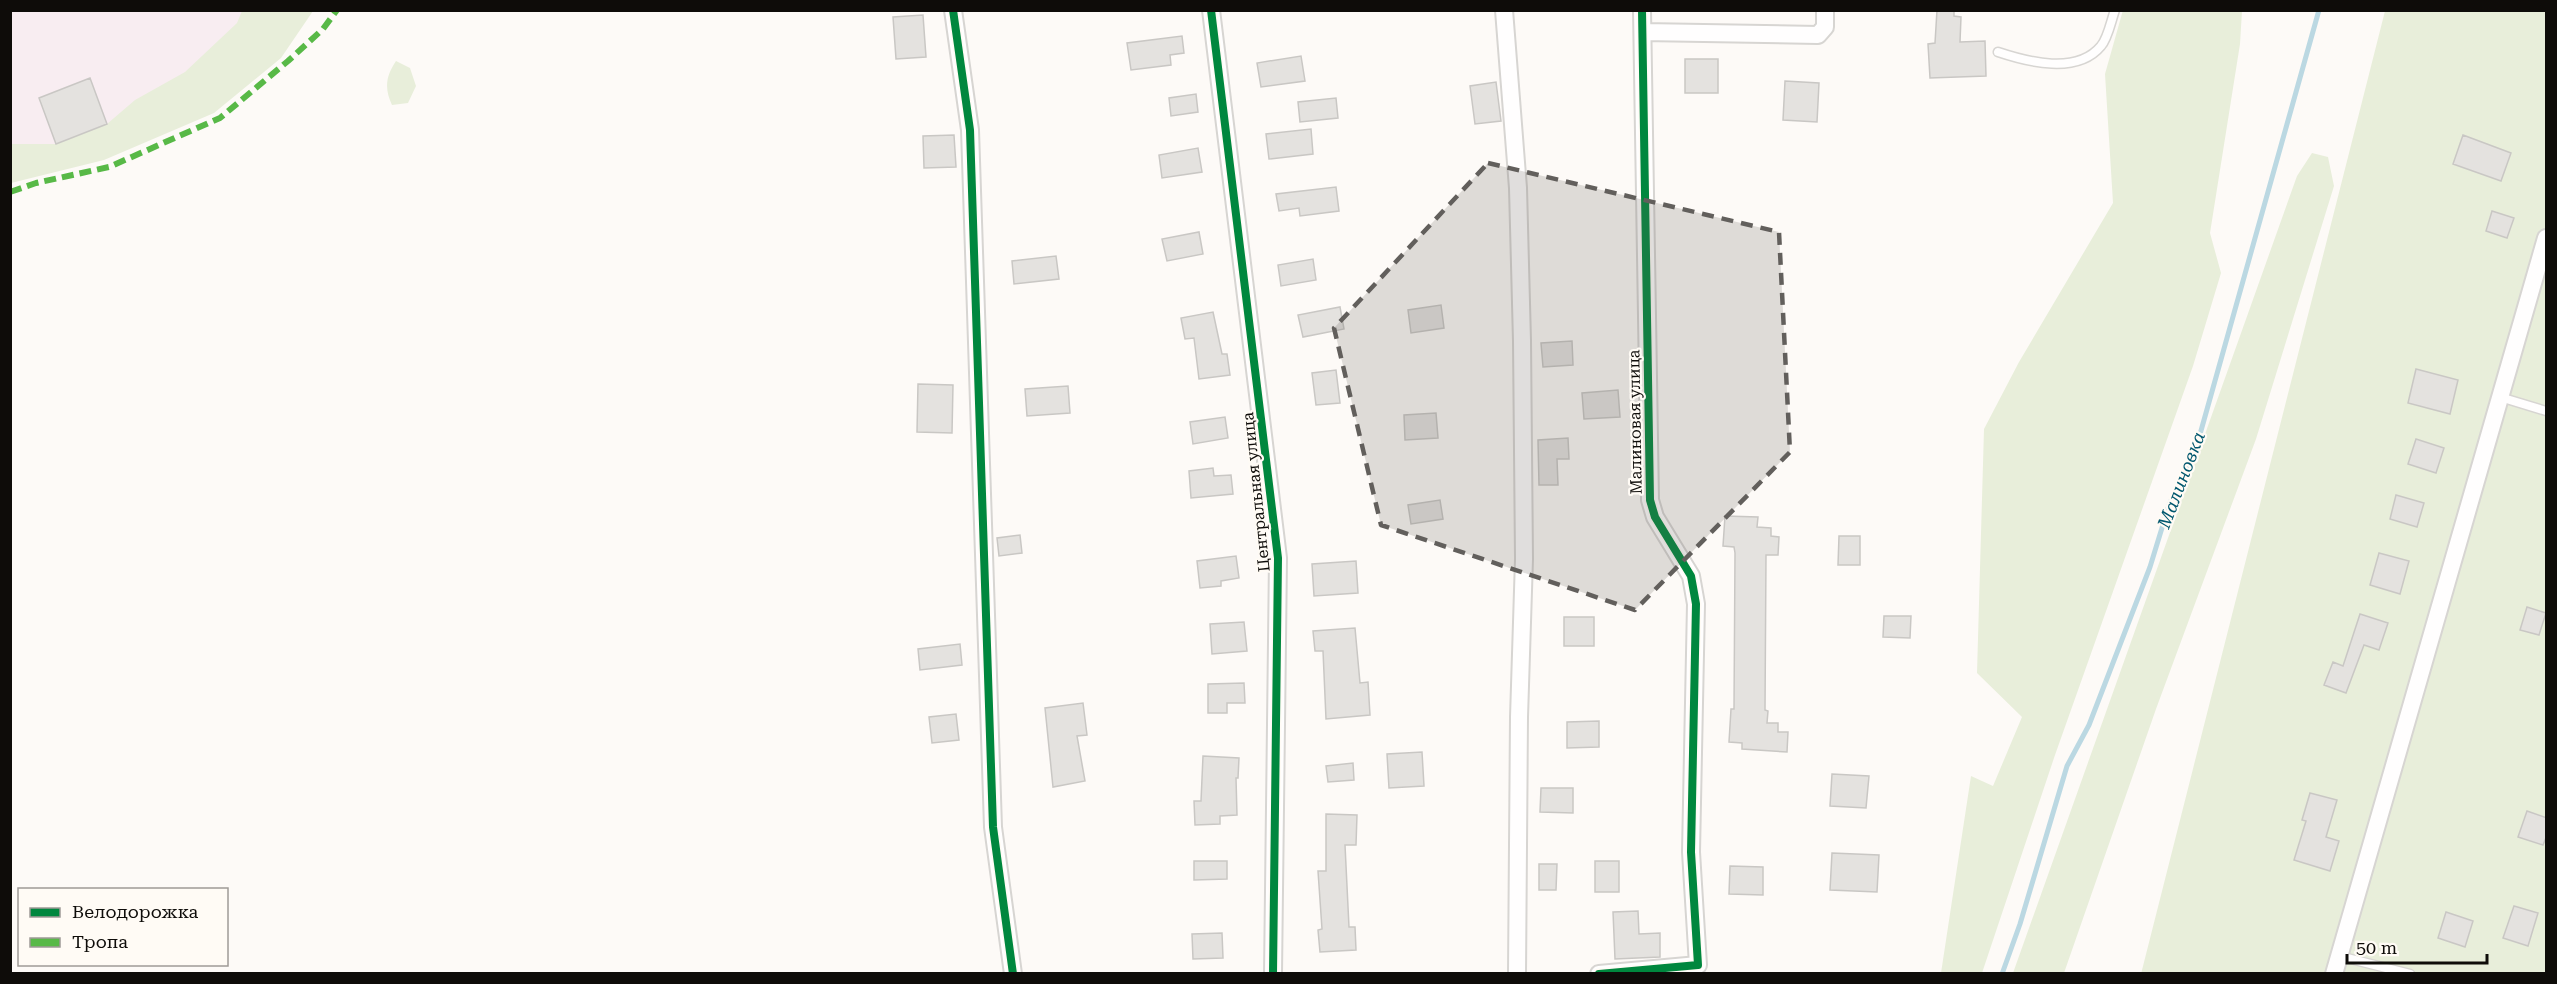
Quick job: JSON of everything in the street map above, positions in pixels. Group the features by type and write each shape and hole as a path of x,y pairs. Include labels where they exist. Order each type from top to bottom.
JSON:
{"street":[{"path":"953,10 970,130 993,826 1013,974"},
{"name":"Центральная улица","path":"1211,10 1278,558 1273,974"},
{"path":"1504,10 1518,188 1522,341 1524,559 1519,717 1517,974"},
{"name":"Малиновая улица","path":"1642,10 1650,500 1655,517 1691,576 1696,604 1691,852 1698,965 1669,970"},
{"path":"1643,32 1818,35 1825,27 1825,10"},
{"path":"2334,974 2547,238"},
{"path":"1599,974 1669,970"}],"lane":[{"path":"1998,52 2024,61 2061,63 2085,60 2102,45 2115,10"},
{"path":"2500,397 2547,411"},
{"path":"2339,956 2410,974"}],"highlighted area":[{"path":"1488,163 1779,232 1790,452 1635,610 1381,525 1334,328"}],"shaded area":[{"path":"10,11 282,11 292,41 11,175"}],"green space":[{"path":"2123,10 2242,11 2240,44 2210,233 2221,273 2193,366 2055,755 1982,973 1941,973 1971,776 1993,786 2022,717 1977,673 1984,429 2019,362 2113,203 2105,74"},
{"path":"242,11 313,11 281,58 214,113 104,160 11,183 11,144 56,144 107,124 135,100 185,72 237,23"},
{"path":"2385,11 2546,11 2546,973 2141,974"},
{"path":"396,61 410,68 416,86 408,103 392,105 387,82"},
{"path":"2312,153 2328,157 2334,186 2256,439 2156,709 2064,973 2013,973 2297,176"}],"building":[{"path":"1937,10 1954,10 1954,16 1961,17 1960,42 1985,41 1986,76 1930,78 1928,44 1935,43"},
{"path":"923,15 926,57 896,59 893,17"},
{"path":"1182,36 1184,53 1170,55 1171,65 1131,70 1127,43"},
{"path":"1301,56 1305,81 1261,87 1257,63"},
{"path":"1685,59 1718,59 1718,93 1685,93"},
{"path":"90,78 107,124 56,144 39,98"},
{"path":"1785,81 1819,83 1817,122 1783,120"},
{"path":"1496,82 1501,121 1475,124 1470,86"},
{"path":"1196,94 1198,112 1171,116 1169,98"},
{"path":"1336,98 1338,118 1300,122 1298,102"},
{"path":"1311,129 1313,154 1269,159 1266,134"},
{"path":"954,135 956,167 924,168 923,136"},
{"path":"2463,135 2511,153 2501,181 2453,164"},
{"path":"1198,148 1202,172 1162,178 1159,155"},
{"path":"1336,187 1339,211 1300,216 1299,208 1279,211 1276,194"},
{"path":"2492,211 2514,218 2507,238 2486,231"},
{"path":"1199,232 1203,254 1167,261 1162,239"},
{"path":"1056,256 1059,279 1014,284 1012,261"},
{"path":"1313,259 1316,280 1281,286 1278,265"},
{"path":"1441,305 1444,328 1411,333 1408,310"},
{"path":"1340,307 1344,329 1303,337 1298,315"},
{"path":"1213,312 1222,354 1227,354 1230,375 1199,379 1194,338 1185,339 1181,318"},
{"path":"1572,341 1573,365 1543,367 1541,343"},
{"path":"2416,369 2458,380 2450,414 2408,403"},
{"path":"1336,370 1340,403 1316,405 1312,373"},
{"path":"918,384 953,385 952,433 917,432"},
{"path":"1068,386 1070,413 1027,416 1025,389"},
{"path":"1618,390 1620,417 1584,419 1582,393"},
{"path":"1436,413 1438,438 1405,440 1404,415"},
{"path":"1225,417 1228,438 1193,444 1190,422"},
{"path":"1568,438 1569,459 1557,459 1558,485 1539,485 1538,440"},
{"path":"2416,439 2444,448 2436,473 2408,464"},
{"path":"1213,468 1214,476 1231,475 1233,494 1191,498 1189,471"},
{"path":"2396,495 2424,503 2417,527 2390,519"},
{"path":"1440,500 1443,519 1411,524 1408,505"},
{"path":"1725,516 1758,517 1757,527 1771,528 1771,536 1779,537 1778,555 1766,555 1765,710 1768,711 1767,723 1778,723 1778,732 1788,732 1787,752 1742,749 1742,743 1729,742 1731,709 1734,709 1735,553 1734,547 1723,546"},
{"path":"1020,535 1022,553 999,556 997,538"},
{"path":"1839,536 1860,536 1860,565 1838,565"},
{"path":"2379,553 2409,561 2400,594 2370,585"},
{"path":"1236,556 1239,578 1221,581 1221,586 1200,588 1197,561"},
{"path":"1356,561 1358,593 1314,596 1312,564"},
{"path":"2527,607 2546,613 2539,635 2520,630"},
{"path":"2360,614 2388,623 2379,650 2364,645 2346,693 2324,685 2333,662 2343,666"},
{"path":"1884,616 1911,616 1910,638 1883,637"},
{"path":"1564,617 1594,617 1594,646 1564,646"},
{"path":"1244,622 1247,651 1212,654 1210,624"},
{"path":"1355,628 1360,683 1368,682 1370,715 1326,719 1323,651 1315,651 1313,631"},
{"path":"960,644 962,665 920,670 918,649"},
{"path":"1244,683 1245,703 1227,703 1227,713 1208,713 1208,684"},
{"path":"1083,703 1087,735 1077,736 1085,781 1053,787 1045,708"},
{"path":"956,714 959,740 932,743 929,717"},
{"path":"1599,721 1599,747 1567,748 1567,722"},
{"path":"1422,752 1424,786 1389,788 1387,754"},
{"path":"1203,756 1239,758 1238,778 1236,778 1237,815 1220,816 1220,824 1195,825 1194,801 1201,801"},
{"path":"1353,763 1354,780 1328,782 1326,766"},
{"path":"1832,774 1869,776 1866,808 1830,806"},
{"path":"1541,788 1573,788 1573,813 1540,812"},
{"path":"2310,793 2337,800 2326,837 2339,841 2330,871 2294,860 2306,821 2302,820"},
{"path":"2527,811 2547,818 2547,835 2543,845 2518,837"},
{"path":"1326,814 1357,815 1356,845 1345,845 1349,927 1355,927 1356,950 1320,952 1318,930 1322,929 1318,871 1326,871"},
{"path":"1832,853 1879,855 1877,892 1830,890"},
{"path":"1194,861 1227,861 1227,879 1194,880"},
{"path":"1595,861 1619,861 1619,892 1595,892"},
{"path":"1539,864 1557,864 1556,890 1539,890"},
{"path":"1730,866 1763,867 1763,895 1729,894"},
{"path":"2514,906 2538,913 2528,946 2503,938"},
{"path":"1638,911 1639,934 1660,933 1660,957 1615,959 1613,912"},
{"path":"2446,912 2473,921 2465,947 2438,938"},
{"path":"1222,933 1223,958 1193,959 1192,934"}],"waterway":[{"name":"Малиновка","path":"2002,974 2020,924 2067,766 2089,725 2150,567 2169,505 2197,445 2319,10"}],"marked path":[{"path":"10,192 36,183 109,167 220,118 323,29 337,10"}],"cycle path":[{"path":"953,10 970,130 993,827 1013,974"},
{"path":"1211,10 1278,558 1273,974"},
{"path":"1599,974 1698,965 1691,852 1696,604 1691,576 1655,517 1650,500 1642,10"}]}
